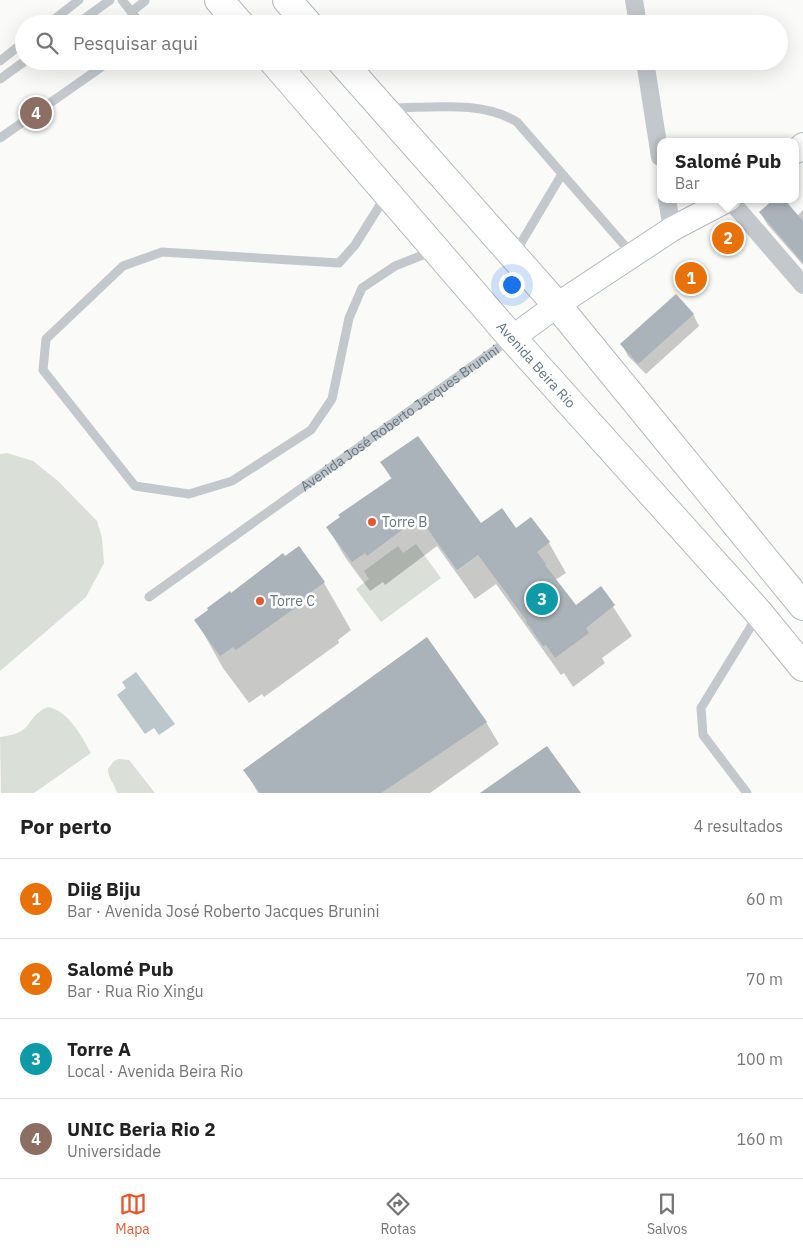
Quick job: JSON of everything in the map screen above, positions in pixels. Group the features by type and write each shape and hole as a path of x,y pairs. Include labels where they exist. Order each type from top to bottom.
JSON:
{"main road":[{"path":"219,0 232,15"},
{"path":"287,0 300,15"},
{"name":"Avenida Beira Rio","path":"281,70 512,338 759,613 803,667"},
{"path":"349,70 557,305 800,603"},
{"name":"Avenida José Roberto Jacques Brunini","path":"512,338 557,305 672,229 721,203"},
{"path":"759,613 764,599 772,596 783,596 800,603"}],"street":[{"path":"646,70 657,138"},
{"path":"669,203 672,229"},
{"path":"732,203 803,285"}],"lane":[{"path":"59,15 78,0"},
{"path":"89,15 110,0"},
{"path":"122,0 134,15"},
{"path":"131,12 145,0"},
{"path":"0,61 15,49"},
{"path":"0,79 15,68"},
{"path":"0,138 97,70"},
{"path":"383,108 469,108 505,115 517,122 633,255"},
{"path":"513,256 562,174"},
{"path":"388,193 355,245 339,263 162,252 123,266 46,340 43,370 135,486 189,494 232,481 311,430 332,398 349,318 362,288 395,266 437,250"},
{"name":"Avenida José Roberto Jacques Brunini","path":"149,597 512,338"},
{"path":"747,793 703,735 701,708 759,613"}],"shaded area":[{"path":"7,453 33,461 58,481 97,521 102,538 104,563 86,597 0,671 0,454"},
{"path":"416,544 441,578 381,622 356,589 369,579 364,571 398,546 403,553"},
{"path":"136,672 175,724 159,735 154,728 145,734 117,695 126,688 122,682"},
{"path":"48,707 62,713 74,725 91,753 34,793 1,793 0,737 11,735 24,729 40,711"},
{"path":"119,759 129,760 155,793 117,793 109,776 108,769 114,761"}],"building":[{"path":"769,203 787,203 803,221 803,263 759,212"},
{"path":"676,294 694,314 638,364 620,344"},
{"path":"418,436 481,523 502,508 516,528 531,517 550,542 537,552 576,605 601,586 615,605 586,628 589,633 555,658 546,645 543,646 527,621 478,555 457,570 419,517 367,556 365,553 352,562 326,527 340,517 338,515 392,478 380,462"},
{"name":"Torre C","path":"299,546 325,582 311,592 313,595 236,650 233,647 220,656 194,620 208,610 207,608 230,591 231,593 283,553 285,556"},
{"path":"427,637 487,722 381,793 260,793 243,770"},
{"path":"547,746 581,793 480,793"}],"place":[{"name":"UNIC Beria Rio 2","path":"36,113"},
{"name":"Salomé Pub","path":"728,238"},
{"name":"Diig Biju","path":"691,278"},
{"name":"Torre B","path":"372,522"},
{"name":"Torre A","path":"542,599"},
{"name":"Torre C","path":"260,601"}]}
